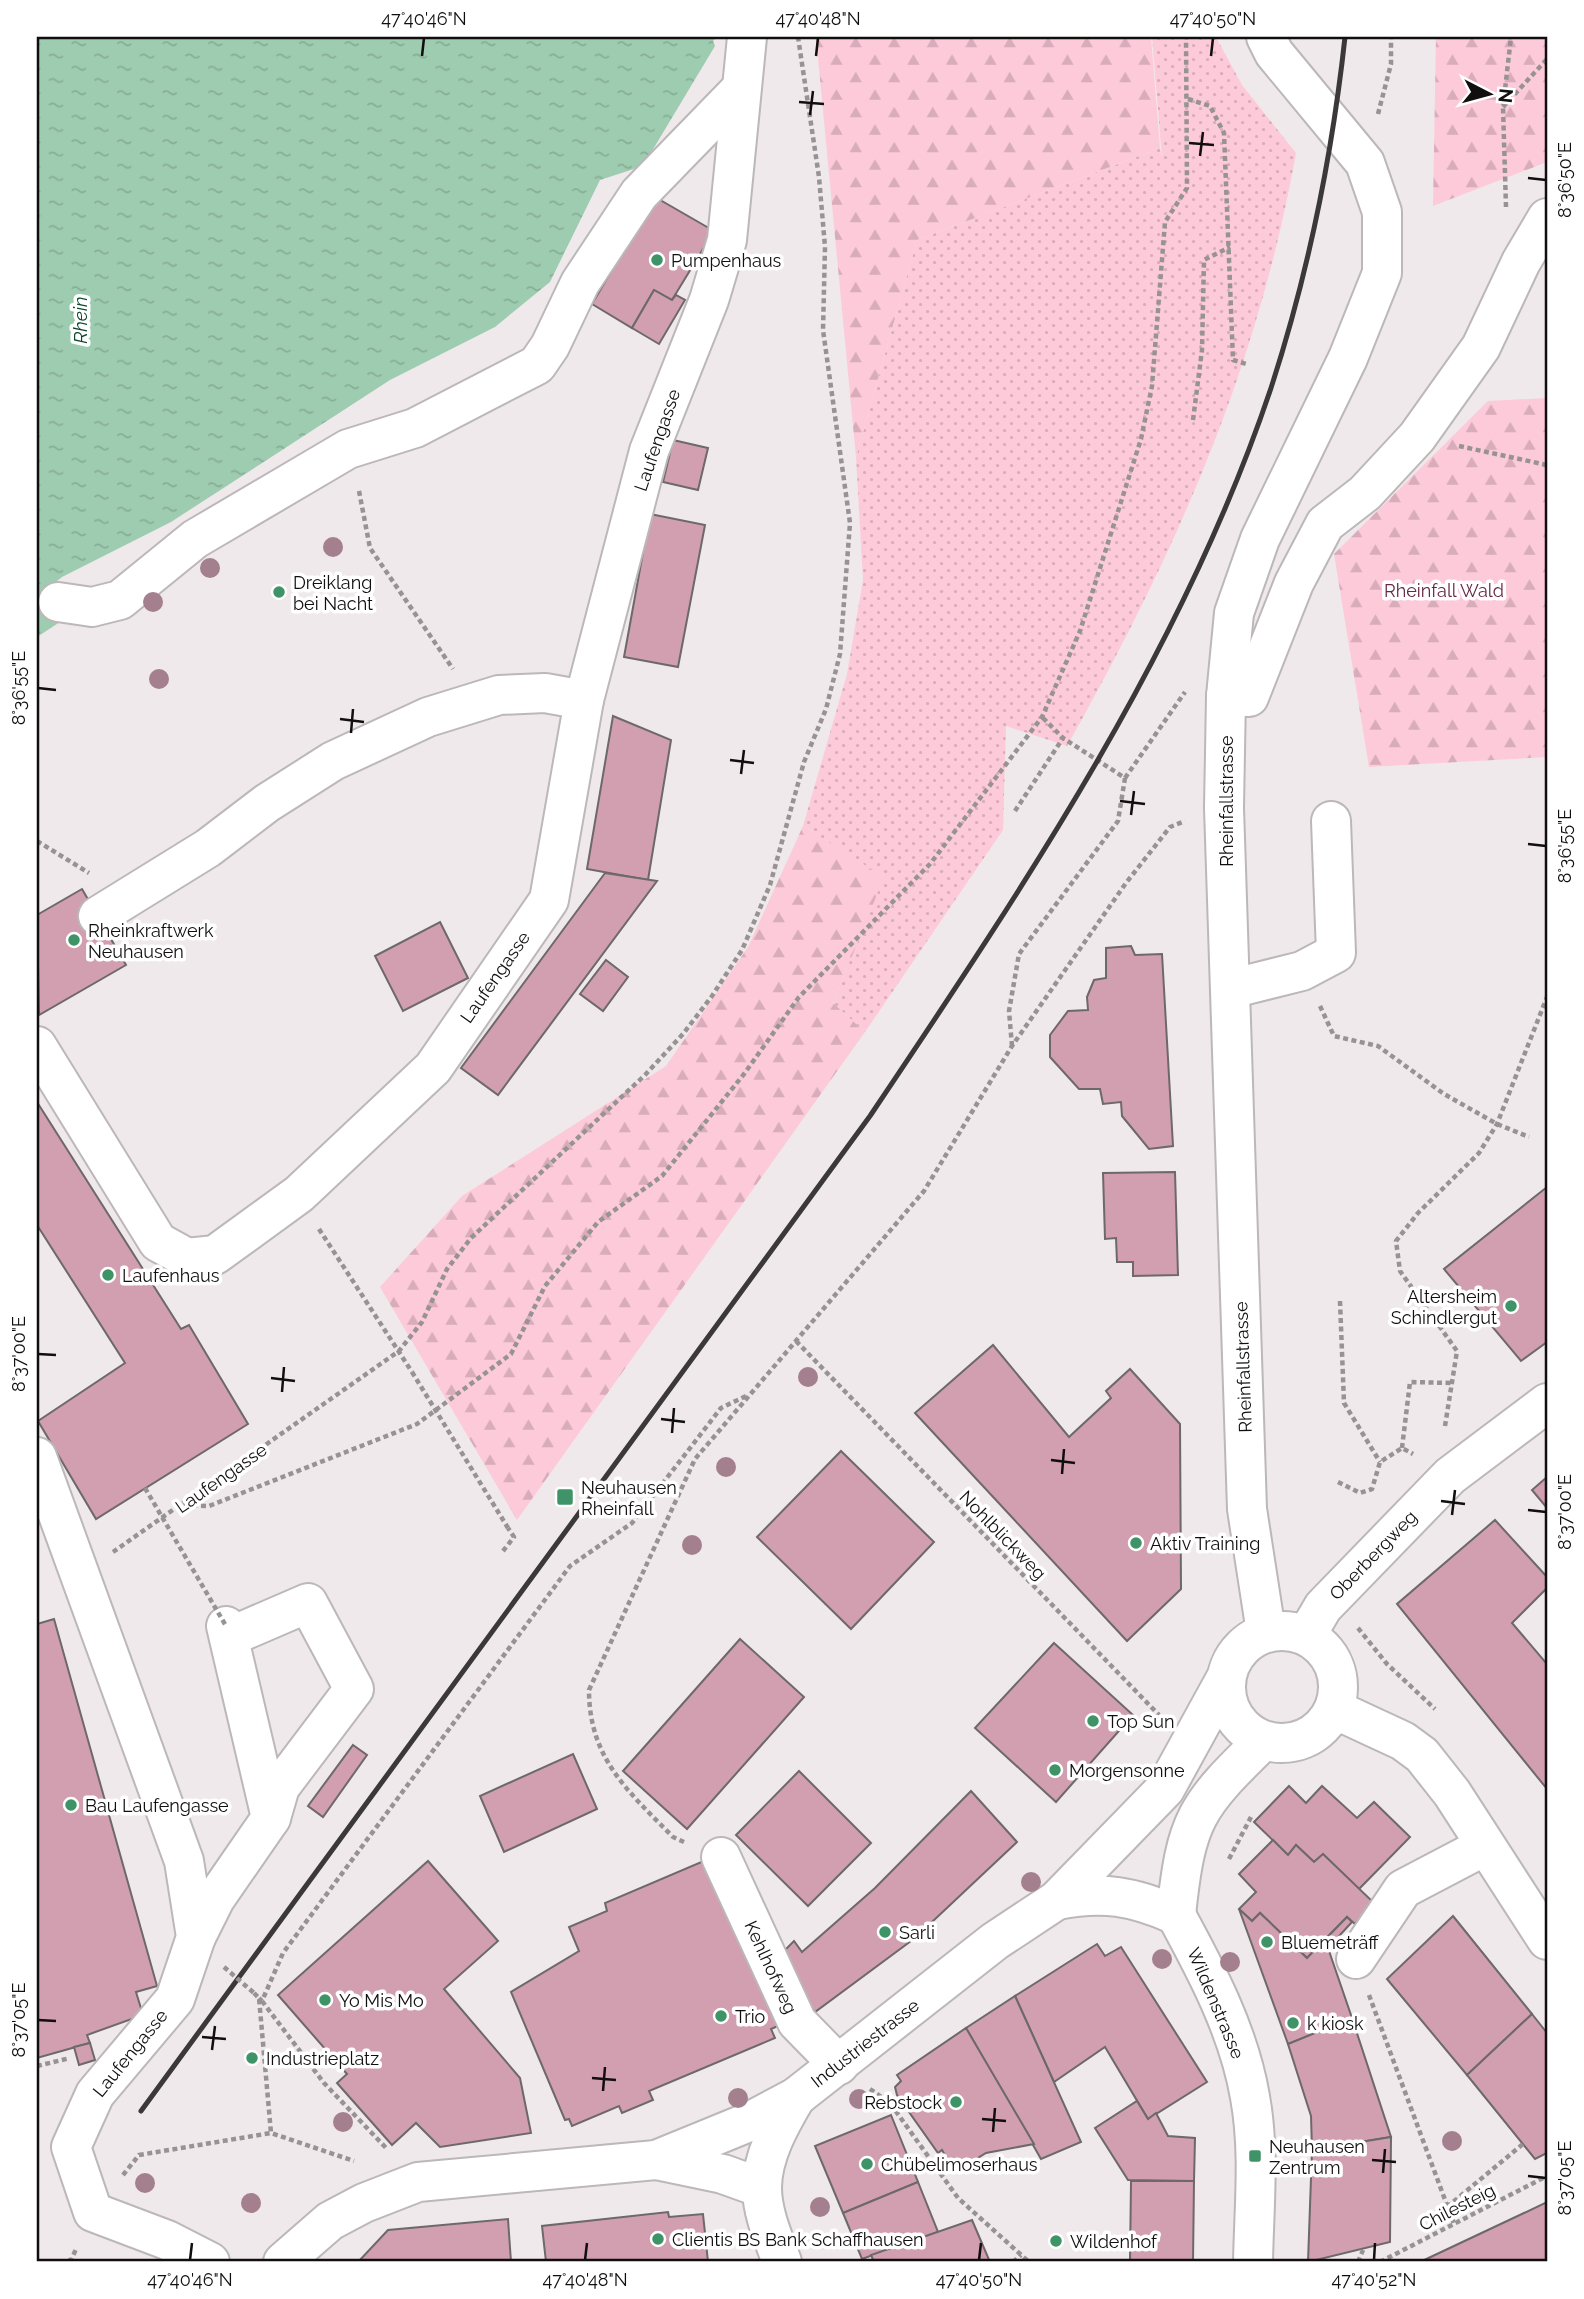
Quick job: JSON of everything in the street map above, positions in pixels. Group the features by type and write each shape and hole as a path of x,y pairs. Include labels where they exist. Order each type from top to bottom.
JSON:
{"street":[{"name":"Laufengasse","path":"37,1046 158,1242 187,1258 215,1255 299,1194 433,1068 549,900 584,700 649,451 709,300 727,240 747,37"},
{"name":"Rheinfallstrasse","path":"1266,37 1274,53 1365,163 1382,212 1382,273 1348,358 1260,539 1234,613 1226,696 1224,808 1247,1509 1266,1632"},
{"path":"58,602 92,607 120,600 195,539 348,449 415,428 537,365 550,346 580,283 639,194 741,89"},
{"path":"1226,696 1249,697 1294,583 1325,524 1365,493 1417,437 1481,347 1521,262 1547,218"},
{"path":"99,898 208,848 267,803 333,761 428,717 499,695 545,693 584,700"},
{"path":"1230,989 1303,971 1336,953 1331,821"},
{"name":"Oberbergweg","path":"1306,1636 1323,1607 1450,1476 1547,1403"},
{"name":"Laufengasse","path":"37,1457 184,1861 196,1937 175,1999 95,2094 71,2147 93,2213"},
{"path":"196,1937 215,1899 271,1818 279,1787 355,1689 308,1603 227,1631 271,1818"},
{"path":"1286,1630 1306,1636 1321,1646 1334,1667 1338,1693 1334,1709 1325,1724 1305,1738 1280,1744 1264,1741 1246,1731 1233,1716 1226,1698 1226,1678 1233,1658 1247,1642 1266,1632 1286,1630"},
{"name":"Industriestrasse","path":"283,2262 330,2221 364,2203 418,2182 656,2160 749,2122 796,2097 995,1941 1057,1900 1157,1799 1190,1748 1226,1678"},
{"path":"1334,1709 1403,1741 1422,1755 1452,1793 1547,1940"},
{"path":"1176,1915 1181,1859 1198,1812 1221,1783 1264,1741"},
{"path":"1356,1959 1403,1889 1485,1846"},
{"name":"Kehlhofweg","path":"721,1857 797,2022 839,2065"},
{"name":"Industriestrasse","path":"1057,1900 1090,1894 1128,1898 1176,1915"},
{"name":"Wildenstrasse","path":"1176,1915 1225,2014 1250,2096 1255,2156 1253,2262"},
{"path":"782,2262 770,2228 762,2188 775,2132 796,2097"},
{"name":"Industriestrasse","path":"656,2160 723,2174 762,2188"},
{"path":"93,2213 167,2240 210,2262"}],"path":[{"name":"Laufengasse","path":"79,1576 184,1505 399,1351 422,1322 447,1269 471,1238 645,1075 683,1034 742,950 771,885 804,762 826,709 840,654 850,523 823,330 825,247 819,177 798,37"},
{"path":"184,1505 209,1506 417,1424 511,1354 545,1286 598,1222 662,1176 744,1074 799,997 930,863 1042,717 1080,631 1141,439 1152,386 1165,222 1187,188 1186,37"},
{"path":"1365,163 1391,64 1391,37"},
{"path":"1511,37 1503,107 1504,197 1521,262"},
{"path":"1503,107 1547,59"},
{"path":"1188,99 1210,106 1224,133 1233,360 1246,364"},
{"path":"1194,420 1202,350 1204,260 1230,247"},
{"path":"1462,447 1547,465"},
{"path":"359,491 370,548 475,702"},
{"path":"1012,1046 1009,1011 1019,954 1118,821 1125,778 1186,690"},
{"path":"1042,717 1063,738 1125,778"},
{"path":"1016,811 1063,738"},
{"path":"721,1857 673,1837 615,1777 589,1720 589,1690 695,1459 924,1191 1012,1046 1126,883 1170,827 1224,808"},
{"path":"37,841 99,898"},
{"path":"1303,971 1334,1036 1378,1046 1444,1094 1497,1124 1529,1136"},
{"path":"1450,1476 1444,1431 1457,1351 1400,1271 1396,1241 1418,1213 1479,1153 1497,1124 1547,997"},
{"path":"318,1227 399,1351 514,1537 503,1551"},
{"path":"1340,1301 1344,1403 1380,1462"},
{"name":"Nohlblickweg","path":"796,1341 1190,1748"},
{"path":"1402,1448 1410,1382 1452,1382"},
{"path":"271,2133 260,1999 283,1953 570,1566 632,1523 721,1408 750,1395"},
{"path":"1338,1482 1360,1493 1372,1489 1380,1462 1402,1448"},
{"path":"1402,1448 1450,1476"},
{"path":"145,1488 227,1631"},
{"path":"1387,1664 1435,1709"},
{"path":"1356,1959 1454,2224"},
{"path":"224,1967 260,1999 324,2083 390,2152"},
{"path":"37,2066 61,2061"},
{"path":"839,2065 890,2104 958,2198 1029,2262"},
{"path":"93,2213 139,2155 271,2133 356,2162"},
{"path":"1447,2207 1523,2144"},
{"name":"Chilesteig","path":"1380,2262 1547,2176"},
{"path":"1358,2262 1363,2250"},
{"path":"1013,2262 1021,2255"}],"green space":[{"path":"816,37 1151,37 1160,148 917,240 856,457"},
{"path":"1152,37 1216,37 1242,85 1296,153 1259,311 1235,386 1177,531 1143,603 1067,746 1006,726 1003,830 865,1032 833,1003 883,877 803,826 847,674 863,580 856,457 917,240 1160,148 1162,158"},
{"path":"1436,37 1547,37 1547,162 1433,206"},
{"name":"Rheinfall Wald","path":"1547,398 1547,757 1369,767 1334,554 1488,401"},
{"path":"803,826 884,877 833,1003 865,1032 517,1520 380,1287 462,1196 666,1066 748,947"}],"water":[{"name":"Rhein","path":"37,37 717,37 713,41 715,46 643,166 600,180 550,282 495,327 390,380 171,522 62,577 48,588 60,622 37,637"}],"building":[{"name":"Pumpenhaus","path":"655,197 714,231 672,300 654,290 632,328 592,304"},
{"path":"654,290 672,300 676,295 685,300 659,344 632,328"},
{"path":"673,440 708,448 698,490 663,482"},
{"path":"650,514 705,525 678,667 624,657"},
{"path":"613,716 671,740 648,880 587,869"},
{"path":"605,873 657,881 498,1095 461,1068"},
{"name":"Rheinkraftwerk Neuhausen","path":"82,889 126,965 39,1015 37,915"},
{"path":"440,922 468,978 403,1011 375,956"},
{"path":"1131,946 1135,955 1162,954 1173,1146 1149,1149 1122,1116 1121,1102 1103,1104 1100,1089 1079,1089 1050,1057 1050,1035 1068,1011 1088,1010 1087,997 1094,980 1106,978 1106,948"},
{"path":"606,960 628,977 603,1011 580,994"},
{"name":"Laufenhaus","path":"37,1102 181,1329 189,1325 248,1424 96,1519 38,1421 125,1363 37,1225"},
{"path":"1175,1172 1178,1275 1133,1276 1133,1262 1117,1262 1116,1238 1105,1239 1103,1173"},
{"name":"Altersheim Schindlergut","path":"1547,1187 1547,1342 1521,1361 1444,1269"},
{"path":"993,1345 1069,1437 1111,1398 1106,1391 1130,1369 1180,1424 1181,1589 1127,1641 915,1413"},
{"path":"841,1451 934,1542 851,1629 757,1537"},
{"path":"1547,1477 1547,1508 1532,1490"},
{"path":"1495,1520 1547,1577 1547,1588 1512,1623 1547,1664 1547,1789 1397,1604"},
{"name":"Bau Laufengasse","path":"54,1619 157,1986 136,1992 143,2015 87,2035 90,2043 37,2058 37,1624"},
{"path":"740,1639 804,1697 687,1829 623,1771"},
{"path":"1054,1643 1133,1715 1056,1802 975,1728"},
{"path":"353,1745 367,1755 323,1817 308,1806"},
{"path":"573,1754 597,1809 504,1852 480,1796"},
{"path":"799,1771 871,1843 808,1906 736,1835"},
{"path":"1289,1786 1306,1803 1322,1786 1357,1818 1374,1802 1410,1837 1359,1889 1323,1854 1314,1862 1296,1845 1288,1855 1254,1822"},
{"path":"971,1791 1017,1842 915,1938 815,2012 775,1960 794,1941 802,1952 875,1888"},
{"path":"1273,1840 1288,1855 1296,1845 1314,1862 1323,1854 1374,1903 1355,1924 1347,1917 1307,1958 1260,1913 1252,1921 1239,1909 1256,1892 1239,1874"},
{"path":"706,1860 778,2026 771,2029 775,2038 649,2091 653,2100 622,2113 619,2106 572,2126 569,2119 565,2120 511,1992 579,1951 569,1927 607,1911 605,1903"},
{"path":"428,1861 498,1941 444,1989 520,2078 531,2133 440,2147 416,2123 392,2145 337,2083 347,2074 278,1995"},
{"path":"1239,1909 1252,1921 1260,1913 1307,1958 1347,1917 1352,1922 1328,1948 1352,2018 1288,2044"},
{"path":"1453,1916 1532,2014 1467,2075 1387,1979"},
{"path":"1097,1944 1105,1956 1121,1947 1207,2082 1148,2119 1105,2047 1054,2082 1015,1996"},
{"path":"1015,1996 1081,2142 1041,2159 966,2028"},
{"path":"1532,2014 1547,2033 1547,2153 1535,2159 1467,2075"},
{"path":"1352,2018 1391,2137 1312,2150 1311,2116 1288,2044"},
{"name":"Rebstock","path":"966,2028 1034,2144 986,2153 955,2172 942,2150 938,2153 897,2095 895,2087 901,2081 897,2075"},
{"path":"90,2043 95,2060 79,2065 74,2047"},
{"path":"1137,2101 1148,2119 1156,2113 1168,2136 1195,2138 1194,2181 1128,2180 1095,2128"},
{"name":"Chübelimoserhaus","path":"891,2115 918,2182 843,2213 815,2146"},
{"path":"1391,2137 1390,2242 1308,2262 1312,2150"},
{"path":"1131,2181 1194,2181 1193,2262 1130,2262"},
{"path":"918,2182 938,2232 862,2259 843,2213"},
{"path":"1547,2202 1547,2262 1420,2262 1524,2213"},
{"path":"668,2212 669,2217 703,2214 708,2262 546,2262 542,2226"},
{"path":"508,2219 511,2262 358,2262 388,2230"},
{"path":"972,2220 990,2262 874,2262 871,2255"}],"railway":[{"path":"141,2111 870,1116 985,943 1095,765 1146,674 1193,581 1235,485 1271,388 1296,302 1317,214 1345,37"}],"place":[{"name":"Pumpenhaus","path":"657,260"},
{"name":"Dreiklang bei Nacht","path":"279,592"},
{"name":"Rheinkraftwerk Neuhausen","path":"74,940"},
{"name":"Laufenhaus","path":"108,1275"},
{"name":"Altersheim Schindlergut","path":"1511,1306"},
{"name":"Neuhausen Rheinfall","path":"565,1497"},
{"name":"Aktiv Training","path":"1136,1543"},
{"name":"Top Sun","path":"1093,1721"},
{"name":"Morgensonne","path":"1055,1770"},
{"name":"Bau Laufengasse","path":"71,1805"},
{"name":"Sarli","path":"885,1932"},
{"name":"Bluemeträff","path":"1267,1942"},
{"name":"Yo Mis Mo","path":"325,2000"},
{"name":"Trio","path":"721,2016"},
{"name":"k kiosk","path":"1293,2023"},
{"name":"Industrieplatz","path":"252,2058"},
{"name":"Rebstock","path":"956,2102"},
{"name":"Neuhausen Zentrum","path":"1255,2156"},
{"name":"Chübelimoserhaus","path":"867,2164"},
{"name":"Clientis BS Bank Schaffhausen","path":"658,2239"},
{"name":"Wildenhof","path":"1056,2241"}]}
